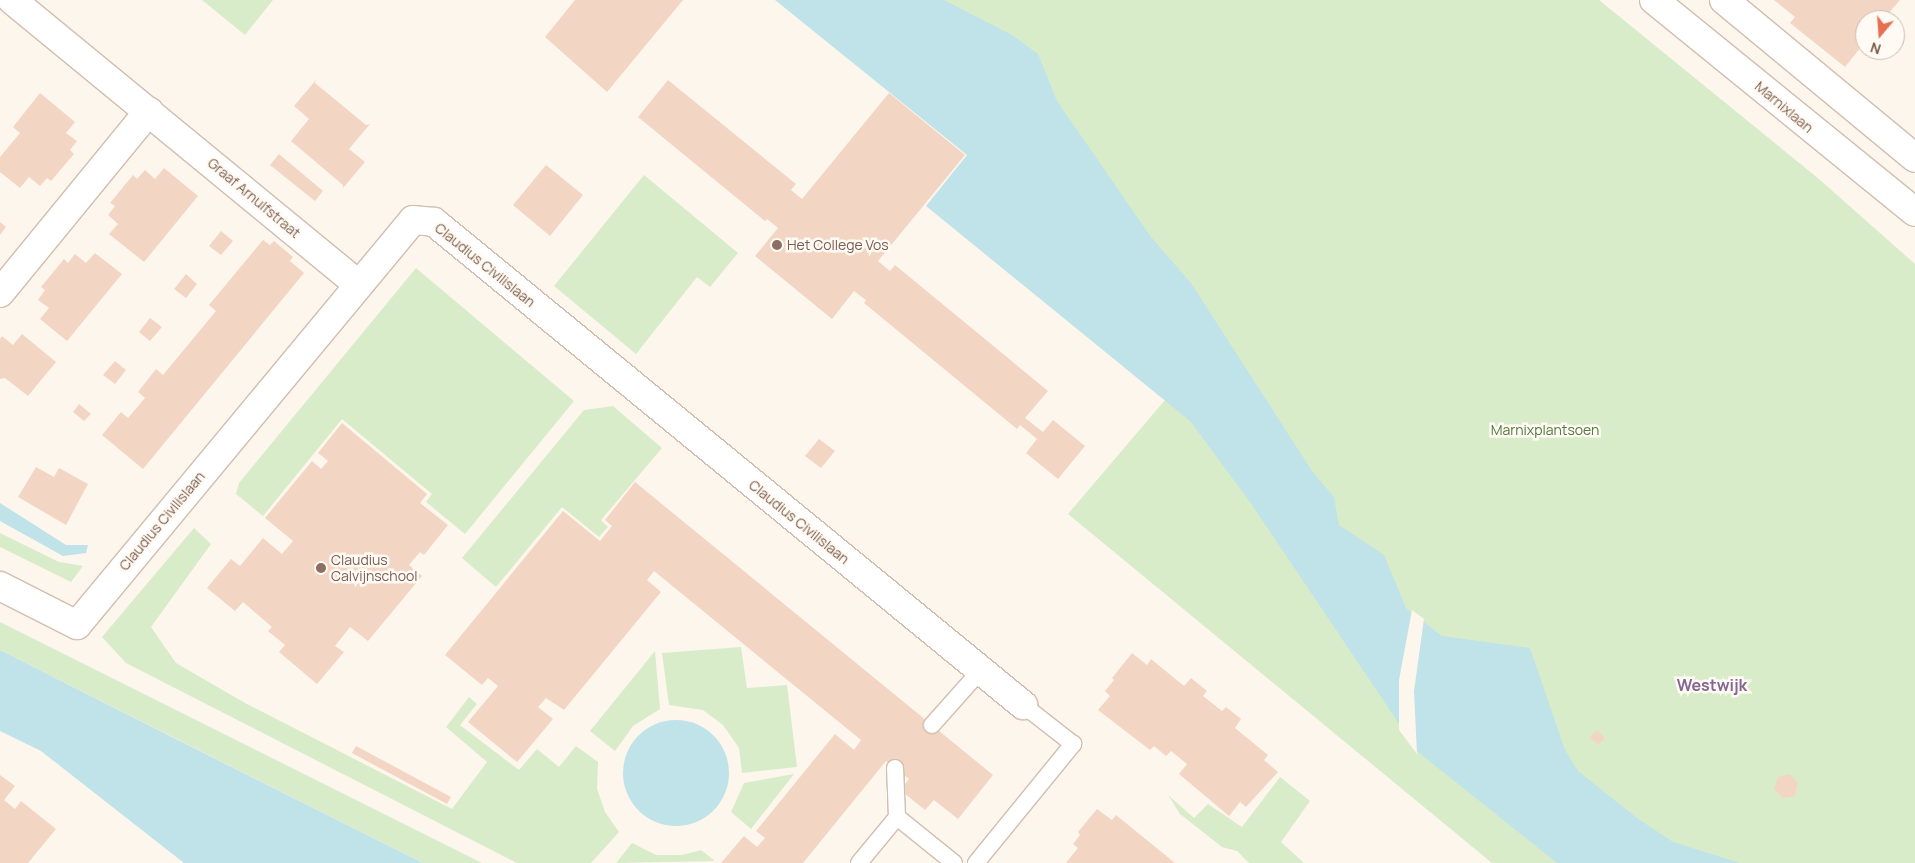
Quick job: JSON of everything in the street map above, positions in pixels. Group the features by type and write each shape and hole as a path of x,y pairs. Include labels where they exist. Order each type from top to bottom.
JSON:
{"street":[{"name":"Graaf Arnulfstraat","path":"12,0 358,284"},
{"name":"Marnixlaan","path":"1654,0 1915,212"},
{"path":"1724,0 1915,158"},
{"path":"0,293 149,111"},
{"name":"Claudius Civilislaan","path":"0,586 76,625 412,220 434,222 1024,705"}],"lane":[{"path":"932,725 981,670"},
{"name":"Claudius Civilislaan","path":"976,863 1073,744 1024,705"},
{"path":"859,863 897,817 895,768"},
{"path":"897,817 954,863"}],"green space":[{"path":"202,0 273,0 245,35"},
{"name":"Marnixplantsoen","path":"877,0 1599,0 1819,179 1915,264 1915,863 1492,863 1068,514 1165,400 1191,283"},
{"path":"644,175 738,253 710,287 697,277 636,354 554,286"},
{"path":"416,268 574,401 465,534 426,502 432,494 342,419 263,516 236,494 239,483"},
{"path":"613,406 662,448 601,520 608,527 599,537 562,507 496,587 462,558 584,410"},
{"path":"194,528 211,544 151,627 176,663 245,703 452,809 487,762 446,727 469,697 477,704 460,725 519,770 537,749 559,767 576,746 598,762 597,789 605,812 619,832 591,863 517,863 126,663 102,637"},
{"path":"0,533 59,562 83,566 71,582 0,547"},
{"path":"0,622 482,863 423,863 0,650"},
{"path":"741,647 747,688 787,685 797,767 742,773 739,748 723,725 703,710 669,705 662,653"},
{"path":"655,651 660,709 633,726 615,751 590,731"},
{"path":"794,774 751,829 731,812 744,783"},
{"path":"1280,777 1310,801 1281,842 1304,863 1249,863 1237,851 1222,847 1180,814 1168,795 1194,818 1208,804 1242,827"},
{"path":"632,843 656,855 682,855 701,850 715,861 616,863"}],"water":[{"path":"775,0 944,0 1012,35 1038,54 1057,101 1151,237 1191,283 1312,471 1334,497 1339,525 1384,555 1406,608 1442,636 1530,648 1565,750 1578,771 1637,818 1673,842 1740,863 1557,863 1418,752 1250,502 1190,421 926,206 967,155"},
{"path":"0,503 66,545 88,545 86,553 63,556 0,521"},
{"path":"0,650 423,863 184,863 41,751 0,731"},
{"path":"676,720 696,724 713,736 725,753 729,773 725,793 713,810 696,822 676,826 656,822 639,810 627,793 623,773 627,753 639,736 656,724"}],"pier":[{"path":"1412,610 1424,619 1414,691 1417,754 1399,730 1399,680"}],"building":[{"path":"575,0 683,0 607,92 545,37"},
{"path":"1774,0 1900,0 1892,10 1855,10 1855,54 1845,67 1790,23 1795,17"},
{"path":"316,80 315,83 366,125 370,124 349,149 365,162 343,188 343,185 291,141 309,119 294,106"},
{"path":"668,80 796,184 791,190 802,199 889,93 965,155 878,261 890,271 895,265 1048,391 1025,418 1043,432 1053,420 1085,446 1058,479 1026,453 1037,439 1020,425 1017,429 864,303 866,300 854,291 832,319 755,256 778,228 767,219 765,221 638,117"},
{"path":"40,93 75,122 66,133 77,141 70,150 74,154 51,181 47,178 40,186 29,177 20,188 0,172 0,157 20,133 13,127"},
{"path":"279,154 323,191 315,201 270,165"},
{"path":"546,165 583,195 550,236 513,205"},
{"path":"164,168 198,196 144,262 109,234 118,224 108,215 115,206 110,203 133,175 137,179 145,170 155,179"},
{"path":"0,222 6,227 0,235"},
{"path":"221,231 233,241 221,255 209,246"},
{"path":"263,240 270,245 274,241 293,257 290,261 304,273 143,469 102,435 121,412 128,418 145,398 138,392 156,369 163,375 216,311 209,305"},
{"path":"95,253 122,274 67,341 40,319 49,308 38,300 45,290 41,287 64,259 68,263 75,254 86,263"},
{"path":"186,274 197,284 186,298 174,289"},
{"path":"150,318 162,327 150,341 139,332"},
{"path":"22,334 56,362 28,396 5,378 0,379 0,339 2,336 13,345"},
{"path":"115,361 126,370 115,384 103,375"},
{"path":"79,404 91,414 84,421 73,412"},
{"path":"342,423 427,494 420,503 448,525 424,555 420,552 409,565 422,576 368,641 350,627 335,646 344,652 317,684 279,652 285,645 268,631 272,627 243,602 235,611 207,588 231,559 240,566 263,538 282,554 293,541 265,518 312,461 321,469 328,461 318,453"},
{"path":"819,439 835,451 821,468 805,456"},
{"path":"36,467 54,477 59,468 88,484 66,525 18,497"},
{"path":"635,482 993,775 958,819 934,800 925,810 900,790 909,779 886,761 803,863 721,863 744,836 757,847 765,838 756,831 835,734 854,750 861,740 654,571 647,580 661,592 564,710 546,698 538,707 553,719 517,762 468,722 498,686 488,678 482,685 445,655 563,511 600,541 612,526 605,520"},
{"path":"1132,653 1147,665 1151,659 1184,686 1191,678 1207,691 1203,696 1222,711 1226,707 1241,719 1235,728 1268,755 1264,760 1278,772 1246,807 1240,802 1229,816 1179,774 1187,764 1171,751 1166,756 1154,746 1150,750 1098,710 1110,696 1105,691 1114,680 1112,678"},
{"path":"1597,730 1605,738 1598,745 1590,737"},
{"path":"356,746 451,797 447,804 352,753"},
{"path":"1790,774 1798,783 1795,796 1783,798 1774,789 1778,777"},
{"path":"0,775 15,786 4,800 15,809 21,801 56,829 28,863 0,863"},
{"path":"1097,809 1112,820 1116,815 1175,863 1066,863 1078,848 1073,844 1080,835 1078,832"}],"place":[{"name":"Het College Vos","path":"777,245"},
{"name":"Claudius Calvijnschool","path":"321,568"}],"district":[{"name":"Westwijk","path":"1712,685"}]}
